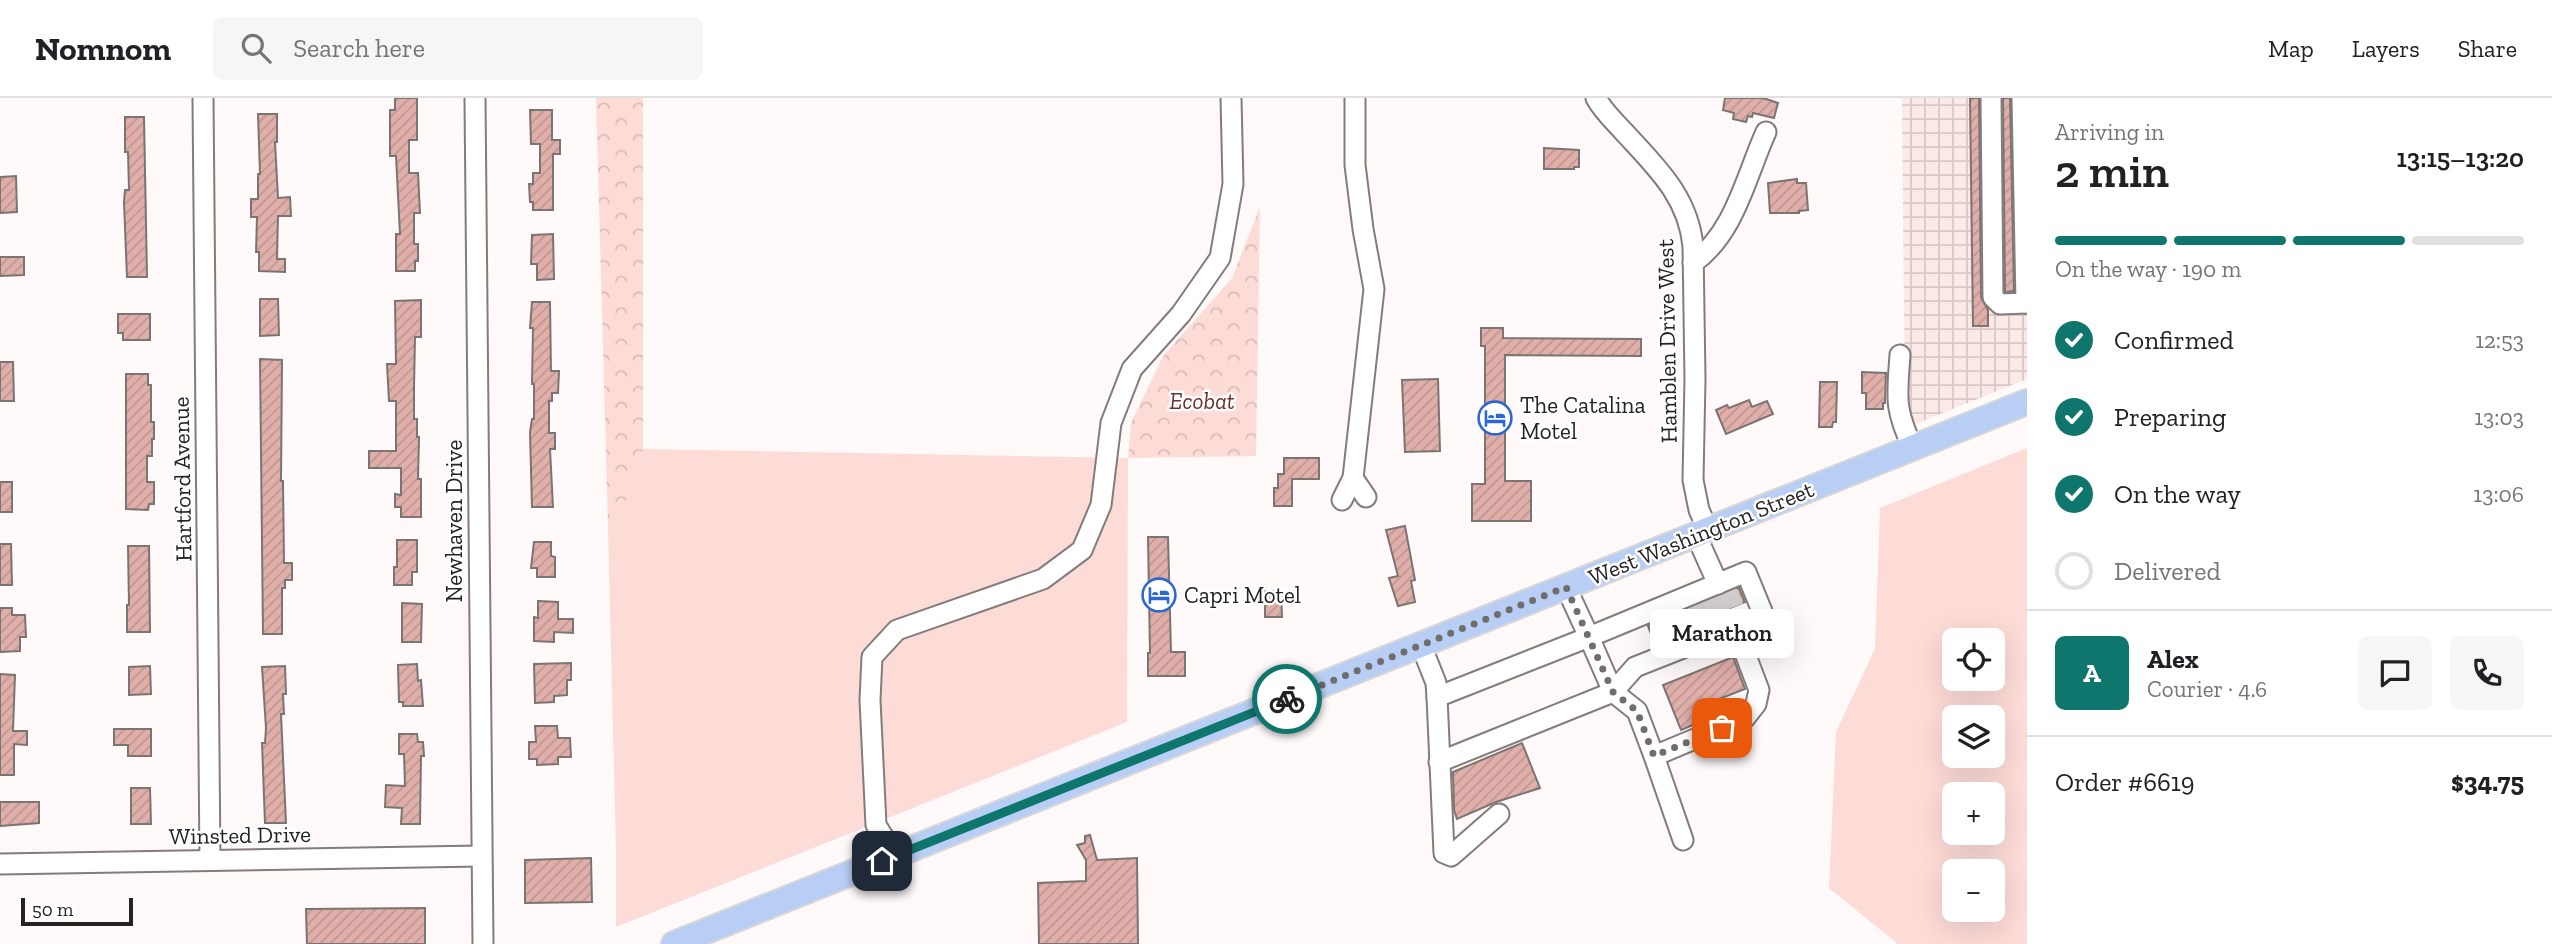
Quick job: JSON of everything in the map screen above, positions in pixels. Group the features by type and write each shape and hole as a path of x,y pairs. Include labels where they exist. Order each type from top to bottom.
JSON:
{"main road":[{"name":"West Washington Street","path":"674,944 2027,402"}],"street":[{"name":"Hartford Avenue","path":"202,98 210,860"},
{"name":"Newhaven Drive","path":"475,98 483,944"},
{"path":"895,856 876,825 870,700 872,657 897,630 1043,579 1082,550 1101,505 1111,423 1132,369 1181,314 1220,258 1233,184 1231,98"},
{"path":"1342,500 1353,478 1374,289 1355,165 1355,98"},
{"name":"Hamblen Drive West","path":"1596,98 1675,191 1689,225 1693,263 1693,480 1702,533 1701,614 1759,690 1756,704 1745,718 1654,756"},
{"path":"1991,98 1993,297 2000,304 2027,303 2022,98"},
{"path":"1693,263 1708,252 1729,218 1766,132"},
{"path":"1899,355 1897,408 1900,422 1913,448"},
{"path":"1353,478 1366,497"},
{"path":"1566,587 1613,692 1637,711 1683,841"},
{"path":"1437,697 1589,637 1701,614"},
{"path":"1439,762 1613,692 1635,667 1701,614"},
{"path":"1421,645 1436,683 1444,853 1451,856 1499,814"},
{"name":"Winsted Drive","path":"0,863 481,856"}],"shaded area":[{"path":"1902,98 2027,98 2027,379 1913,425 1905,415"}],"green space":[{"path":"596,98 643,98 643,449 621,515 608,526"},
{"name":"Ecobat","path":"1260,207 1256,456 1128,458 1131,423 1163,356 1232,278"},
{"path":"2027,448 2027,944 1898,944 1829,888 1836,732 1875,649 1880,508"},
{"name":"Ecobat","path":"643,449 1128,458 1127,722 616,927 608,526 621,515"}],"building":[{"path":"395,98 417,98 417,140 409,140 409,173 418,173 420,213 414,213 414,244 418,244 415,271 396,271 396,234 400,234 396,156 390,156 390,110 395,110"},
{"path":"1725,98 1763,98 1778,103 1774,118 1753,113 1752,117 1748,116 1746,122 1733,119 1734,113 1723,110"},
{"path":"1970,98 1979,98 1981,297 1988,310 1988,326 1973,326"},
{"path":"2003,98 2010,98 2014,291 2005,292"},
{"path":"530,110 552,110 552,140 560,140 560,154 553,154 553,210 533,210 533,202 530,202 529,184 533,184 533,173 540,173 540,144 531,144"},
{"path":"258,114 277,114 275,142 278,198 290,197 291,216 278,216 277,259 285,259 285,272 259,271 259,252 256,252 257,217 251,217 251,199 258,199 260,174"},
{"path":"125,117 144,117 147,277 127,277 124,202 125,190 129,190"},
{"path":"1544,148 1579,150 1579,167 1544,169"},
{"path":"16,176 17,212 0,213 0,177"},
{"path":"1797,179 1797,183 1806,183 1808,210 1799,213 1770,213 1768,183"},
{"path":"553,234 554,279 537,280 537,264 531,264 532,235"},
{"path":"0,257 24,257 24,275 0,276"},
{"path":"260,299 278,299 279,335 260,336"},
{"path":"421,300 421,337 415,337 414,419 417,419 419,437 421,517 401,517 401,507 395,507 395,494 401,495 401,468 369,468 369,451 396,451 396,401 389,401 387,364 396,364 395,301"},
{"path":"532,302 550,302 551,371 559,371 558,393 552,393 552,401 549,401 549,433 555,433 555,449 550,449 553,507 532,507"},
{"path":"118,314 150,314 150,340 123,340 123,333 118,333"},
{"name":"The Catalina Motel","path":"1481,328 1503,328 1503,338 1641,339 1641,356 1505,355 1505,481 1531,481 1531,521 1472,521 1472,484 1485,484 1485,346 1481,346"},
{"path":"260,359 282,360 281,481 284,563 292,563 292,580 285,580 285,588 282,588 282,634 263,634"},
{"path":"0,362 13,362 14,401 0,401"},
{"path":"1862,372 1886,373 1883,409 1866,409 1866,393 1862,393"},
{"path":"126,374 148,374 148,385 151,385 154,439 152,456 147,456 147,482 154,482 154,504 149,504 148,510 126,509"},
{"path":"1438,379 1440,451 1405,452 1402,380"},
{"path":"1820,382 1837,382 1836,422 1833,422 1832,427 1819,427"},
{"path":"1749,400 1752,407 1767,401 1773,414 1726,434 1716,410"},
{"path":"1284,458 1319,458 1319,479 1292,479 1292,506 1274,506 1274,488 1278,488 1278,474 1284,474"},
{"path":"0,482 12,482 12,512 0,512"},
{"path":"1405,526 1415,580 1411,581 1415,602 1398,606 1389,578 1398,576 1386,530"},
{"name":"Capri Motel","path":"1148,537 1168,537 1171,652 1185,652 1185,676 1148,676"},
{"path":"397,540 417,540 417,572 412,572 412,585 394,585"},
{"path":"534,542 551,542 551,556 555,557 555,577 537,577 537,568 531,568"},
{"path":"0,544 11,544 12,585 0,585"},
{"path":"128,546 149,546 150,632 127,632"},
{"path":"1739,588 1745,602 1653,639 1648,626"},
{"path":"1265,591 1281,591 1282,617 1265,617"},
{"path":"538,601 558,602 558,619 573,619 573,633 554,632 554,642 534,641 534,617 538,618"},
{"path":"402,603 422,604 421,642 402,642"},
{"path":"0,608 12,608 12,615 25,615 26,637 20,637 20,651 0,652"},
{"path":"1733,657 1745,689 1714,701 1719,714 1681,730 1663,685"},
{"path":"571,663 571,680 567,680 567,695 554,696 554,702 535,703 534,664"},
{"path":"417,664 423,706 403,706 403,702 399,702 398,665"},
{"path":"150,666 151,694 129,695 129,667"},
{"path":"285,666 286,694 283,694 284,714 281,714 286,823 265,823 262,743 265,743 266,728 262,667"},
{"path":"0,674 15,675 13,731 27,731 27,745 14,744 14,775 0,775"},
{"path":"535,726 557,726 558,738 570,738 571,757 558,757 558,764 537,765 537,759 529,759 529,742 536,742"},
{"path":"114,729 151,729 151,756 128,756 128,745 114,745"},
{"path":"399,734 417,734 418,742 423,742 420,824 401,824 402,808 385,807 386,785 405,786 404,754 399,754"},
{"path":"1522,743 1540,788 1496,802 1457,819 1454,810 1453,772"},
{"path":"131,788 150,788 151,824 131,824"},
{"path":"0,802 39,802 39,823 0,826"},
{"path":"1090,835 1097,860 1137,858 1138,944 1039,944 1038,883 1086,881 1086,860 1077,845 1085,843 1085,836"},
{"path":"591,858 592,902 525,903 525,860"},
{"path":"425,908 425,944 307,944 306,909"}],"tunnel":[{"path":"1727,590 1734,607"},
{"path":"1711,597 1717,613"},
{"path":"1694,603 1700,620"},
{"path":"1678,610 1684,627"},
{"path":"1660,617 1667,633"}],"way so far":[{"path":"1287,699 1566,587 1613,692 1637,711 1654,756 1722,728"}],"place":[{"name":"The Catalina Motel","path":"1495,418"},
{"name":"Capri Motel","path":"1159,595"},
{"name":"Marathon","path":"1722,728"}],"route":[{"path":"882,861 1287,699"}]}
